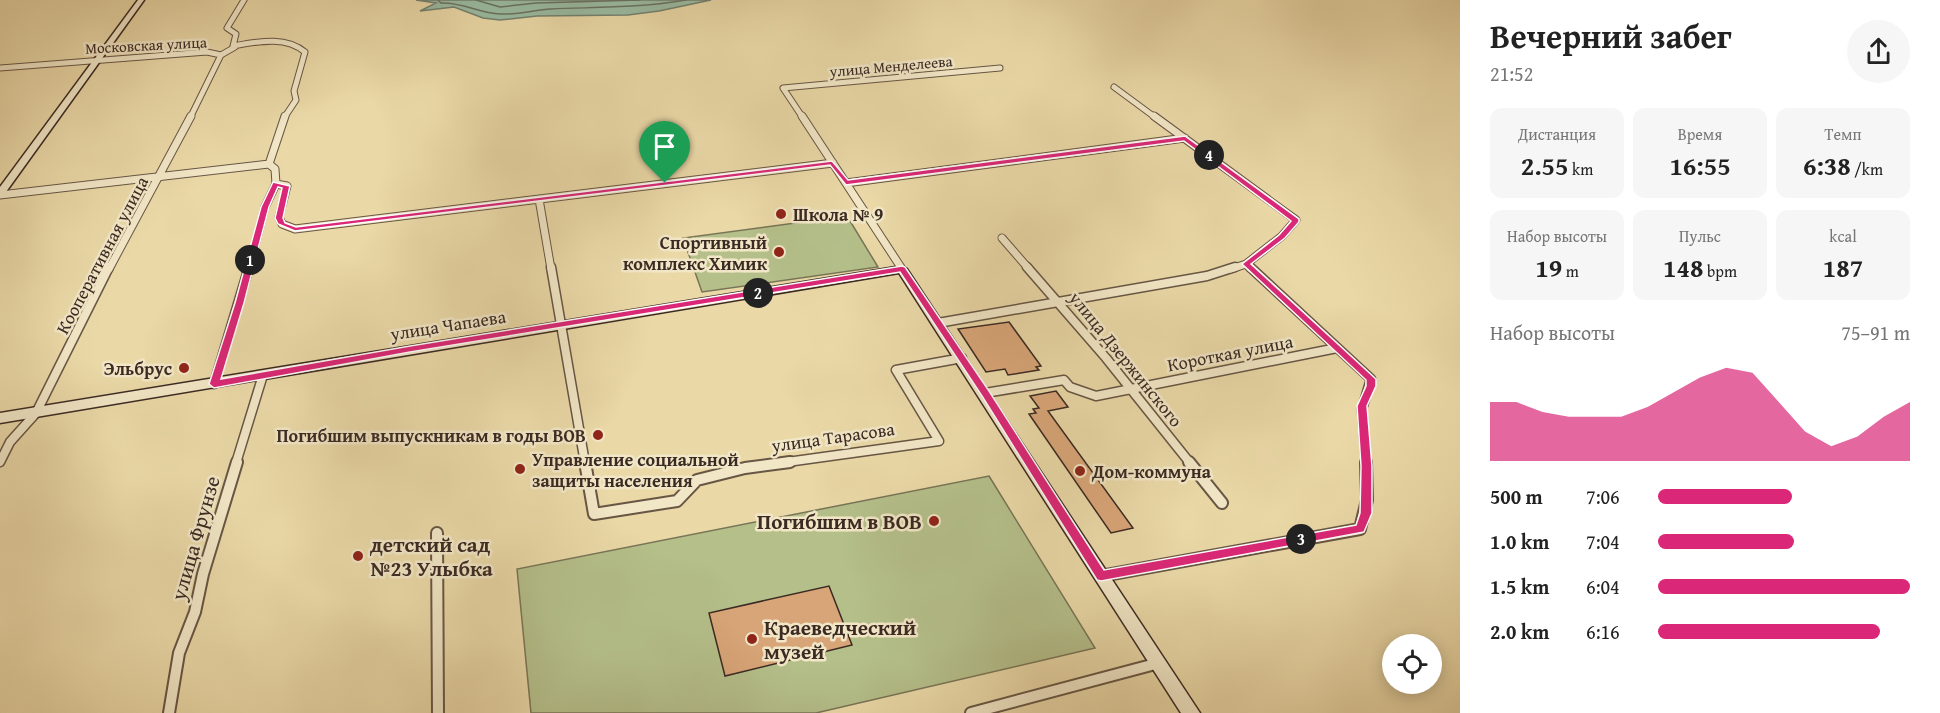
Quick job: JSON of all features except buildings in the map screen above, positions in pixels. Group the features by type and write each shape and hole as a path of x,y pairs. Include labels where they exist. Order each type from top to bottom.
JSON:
{"street":[{"path":"0,195 141,0"},
{"path":"232,46 236,34 227,28 244,0"},
{"name":"Московская улица","path":"0,68 207,52 221,55 235,47 232,46 286,42 302,48 305,57 294,91 296,100 286,114 269,164"},
{"name":"Кооперативная улица","path":"0,462 10,442 36,413 221,55"},
{"name":"улица Менделеева","path":"832,163 783,88 1000,68"},
{"path":"938,323 1207,276 1246,264 1282,236 1296,220 1114,87"},
{"path":"846,183 1185,138"},
{"path":"276,184 286,186 279,218 282,224 295,229 832,163 985,393 1191,713"},
{"path":"0,195 269,164 275,170 276,184 265,207 243,292 214,384"},
{"path":"539,198 560,326"},
{"name":"улица Дзержинского","path":"1002,238 1059,303 1222,503"},
{"path":"1101,576 1360,529 1366,513 1362,406 1371,386 1371,379 1246,264"},
{"name":"улица Чапаева","path":"0,418 902,269"},
{"name":"улица Тарасова","path":"560,326 594,514 677,501 697,480 745,468 939,441 896,370 962,358"},
{"name":"Короткая улица","path":"985,393 1064,380 1070,387 1095,396 1337,348"},
{"name":"улица Фрунзе","path":"169,713 179,653 195,612 203,574 263,375"},
{"path":"437,532 438,713"},
{"path":"971,713 1159,663"}],"shaded area":[{"name":"Спортивный комплекс Химик","path":"847,216 878,267 702,292 683,238"},
{"path":"989,476 1095,648 816,713 531,713 517,569"}],"water":[{"path":"416,0 711,0 628,15 537,16 500,20 483,18 454,7 420,11 436,3"}],"place":[{"name":"Школа № 9","path":"781,214"},
{"name":"Спортивный комплекс Химик","path":"779,252"},
{"name":"Эльбрус","path":"184,368"},
{"name":"Погибшим выпускникам в годы ВОВ","path":"598,435"},
{"name":"Управление социальной защиты населения","path":"520,469"},
{"name":"Дом-коммуна","path":"1080,471"},
{"name":"Погибшим в ВОВ","path":"934,521"},
{"name":"детский сад №23 Улыбка","path":"358,556"},
{"name":"Краеведческий музей","path":"752,639"}],"route":[{"path":"1185,138 1296,220 1282,236 1246,264 1371,379 1371,386 1362,406 1366,513 1360,529 1101,576 985,393 902,269 410,349 214,384 240,303 250,257 265,207 276,184 286,186 279,218 282,224 295,229 665,183 832,163 846,183 1185,138"}]}
